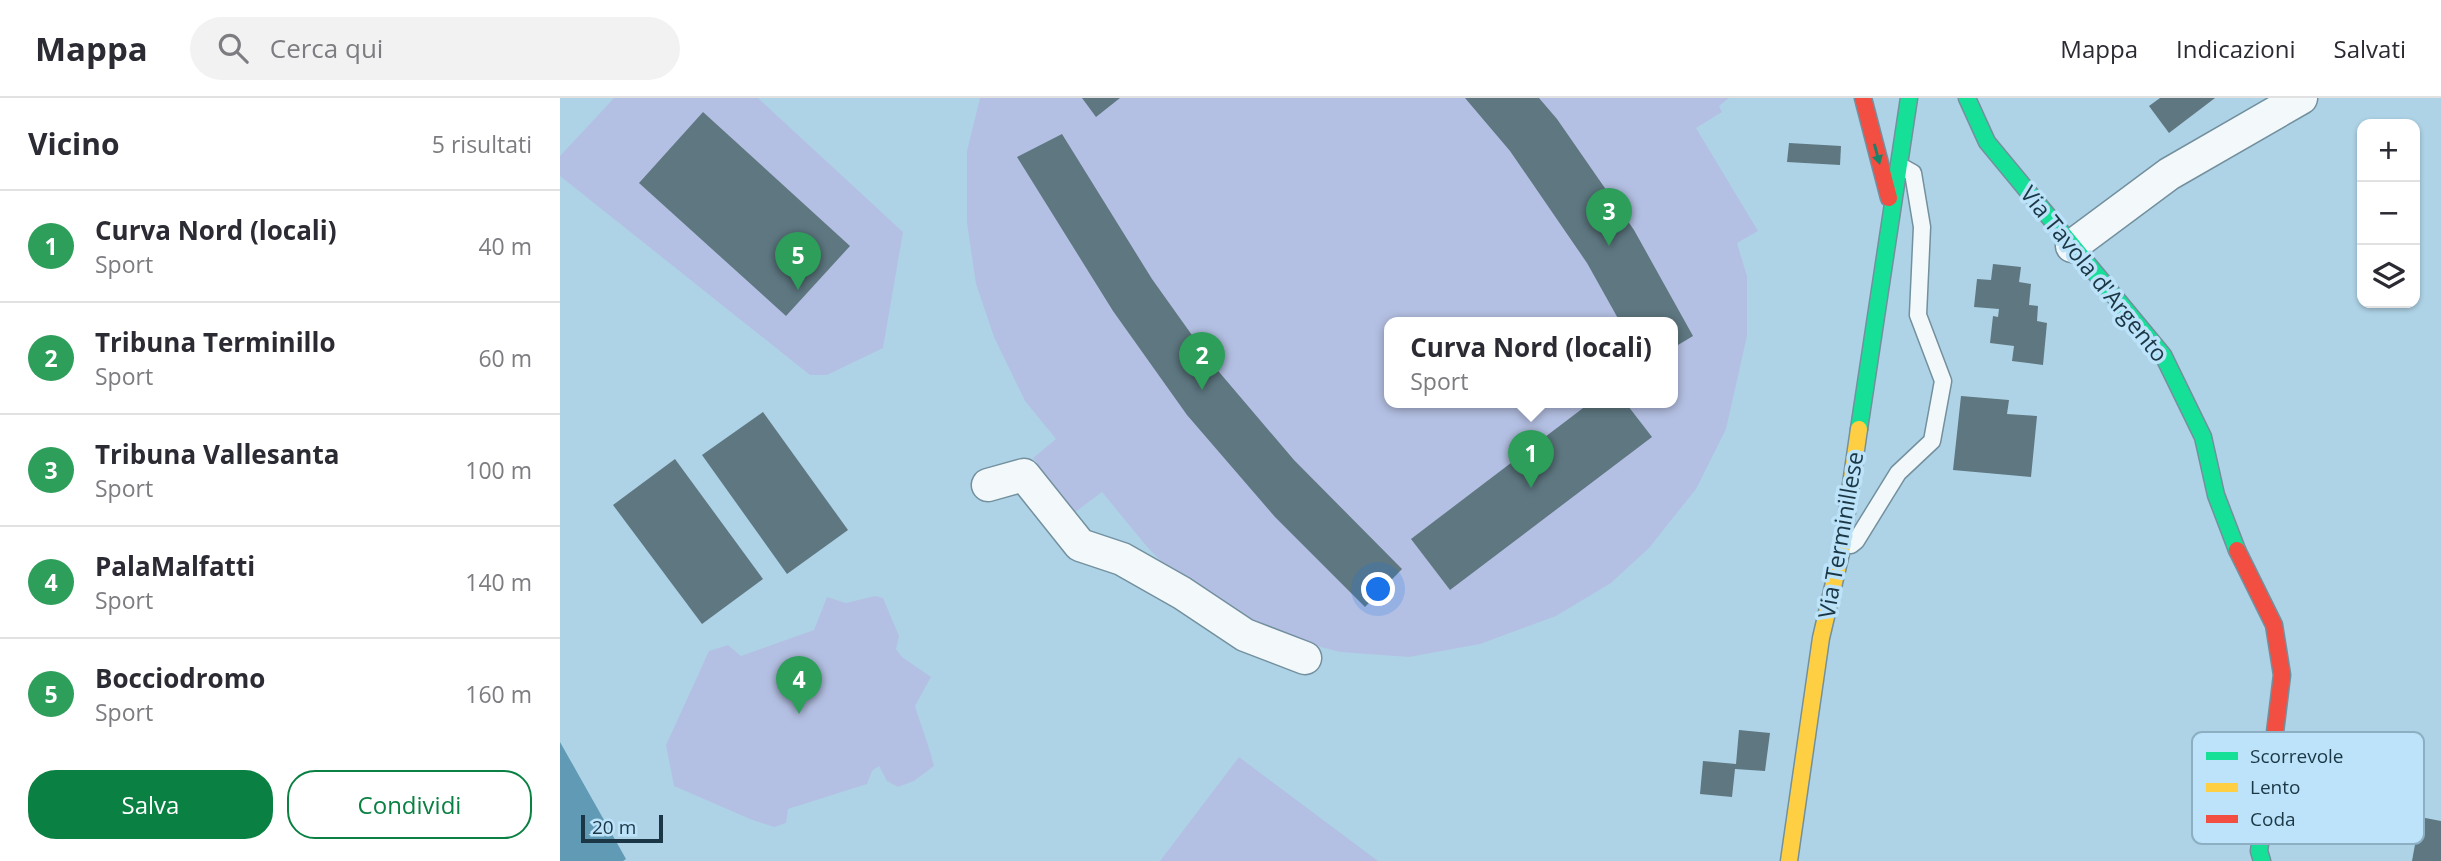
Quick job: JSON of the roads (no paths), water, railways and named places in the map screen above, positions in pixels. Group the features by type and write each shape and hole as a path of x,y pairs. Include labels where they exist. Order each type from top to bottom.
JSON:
{"street":[{"path":"1863,98 1893,208"},
{"name":"Via Terminillese","path":"1789,861 1821,638 1841,553 1909,98"},
{"path":"2072,246 2169,174 2301,98"},
{"name":"Via Tavola d'Argento","path":"1969,103 1987,142 2163,355 2203,437 2216,495 2234,543 2274,625 2282,675 2276,732"},
{"path":"988,485 1024,475 1080,545 1122,559 1182,593 1245,635 1304,658"},
{"name":"Via Tavola d'Argento","path":"2260,844 2262,861"}],"lane":[{"path":"1969,103 1987,98"},
{"path":"1841,553 1856,541 1898,473 1932,441 1943,381 1917,315 1922,227 1917,191 1913,173 1899,168"}],"place":[{"name":"Tribuna Vallesanta","path":"1609,246"},
{"name":"Bocciodromo","path":"798,290"},
{"name":"Tribuna Terminillo","path":"1202,390"},
{"name":"Curva Nord (locali)","path":"1531,488"},
{"name":"PalaMalfatti","path":"799,714"}]}
